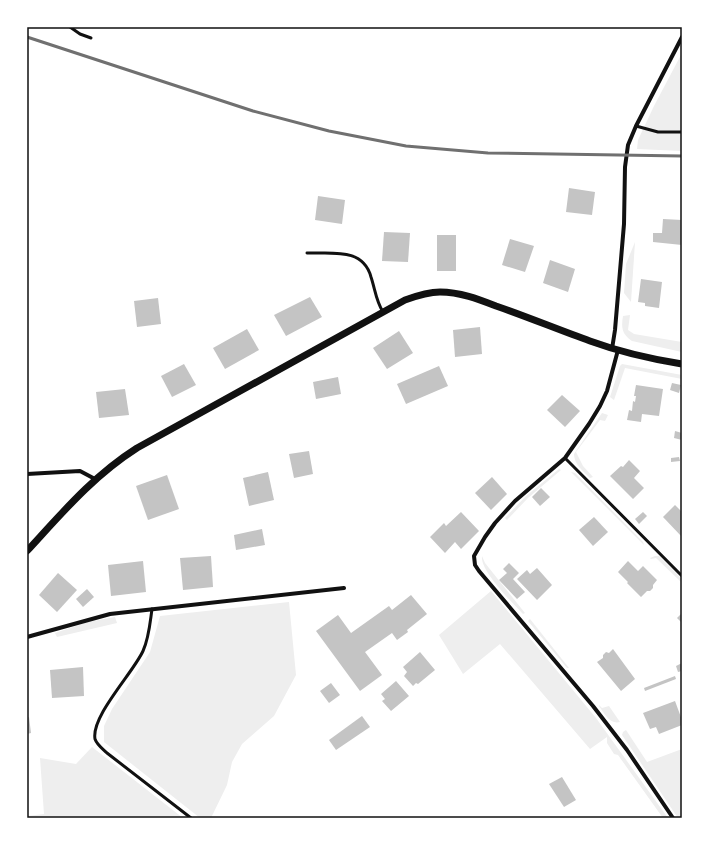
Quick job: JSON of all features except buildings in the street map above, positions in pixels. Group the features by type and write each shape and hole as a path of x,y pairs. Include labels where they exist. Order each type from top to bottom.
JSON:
{"street":[{"path":"673,818 627,750 593,706 479,571 474,560 474,556 485,537 504,513 565,458 589,424 607,391 615,350 615,330 624,224 625,167 628,145 636,126 682,37"},
{"path":"27,551 95,479 117,461 137,448 405,300 423,294 440,292 457,293 531,318 615,350 682,364"},
{"path":"27,474 80,472 95,479"},
{"path":"27,637 110,614 344,588"}],"lane":[{"path":"70,27 80,34 91,38"},
{"path":"636,126 658,132 682,132"},
{"path":"307,253 348,254 359,259 368,267 378,304 383,312"},
{"path":"565,458 682,576"},
{"path":"152,609 148,634 143,650 101,715 96,727 95,739 98,745 107,753 191,818"}],"shaded area":[{"path":"682,53 682,151 637,149 638,140"},
{"path":"635,242 631,302 624,293 626,264"},
{"path":"630,315 628,330 634,334 682,342 682,352 632,341 626,336 622,327 623,316"},
{"path":"622,364 682,375 682,379 625,368 614,400 610,397"},
{"path":"602,413 608,415 605,421 600,420 576,452 583,466 593,477 590,478 577,464 574,454"},
{"path":"559,469 561,470 528,498 507,520 505,518 526,496"},
{"path":"571,472 575,473 643,542 644,545"},
{"path":"482,556 485,563 525,613 523,614 491,578 486,570"},
{"path":"659,556 682,579 682,583 656,558 650,558"},
{"path":"491,591 596,718 668,818 663,818 618,755 614,754 607,743 607,737 590,749 500,644 463,674 439,635"},
{"path":"289,602 296,675 274,716 242,744 232,762 227,785 211,818 200,818 104,742 104,726 112,709 150,652 160,616"},
{"path":"115,617 117,623 57,637 55,633 88,622"},
{"path":"530,619 569,668 567,668 528,621"},
{"path":"599,705 602,708 609,706 620,722 613,722 610,720"},
{"path":"626,730 647,762 682,749 682,818 678,818 622,735"},
{"path":"92,747 183,818 27,818 27,816 44,814 40,758 76,764"}],"railway":[{"path":"27,37 253,111 329,131 406,146 488,153 682,156"}]}
